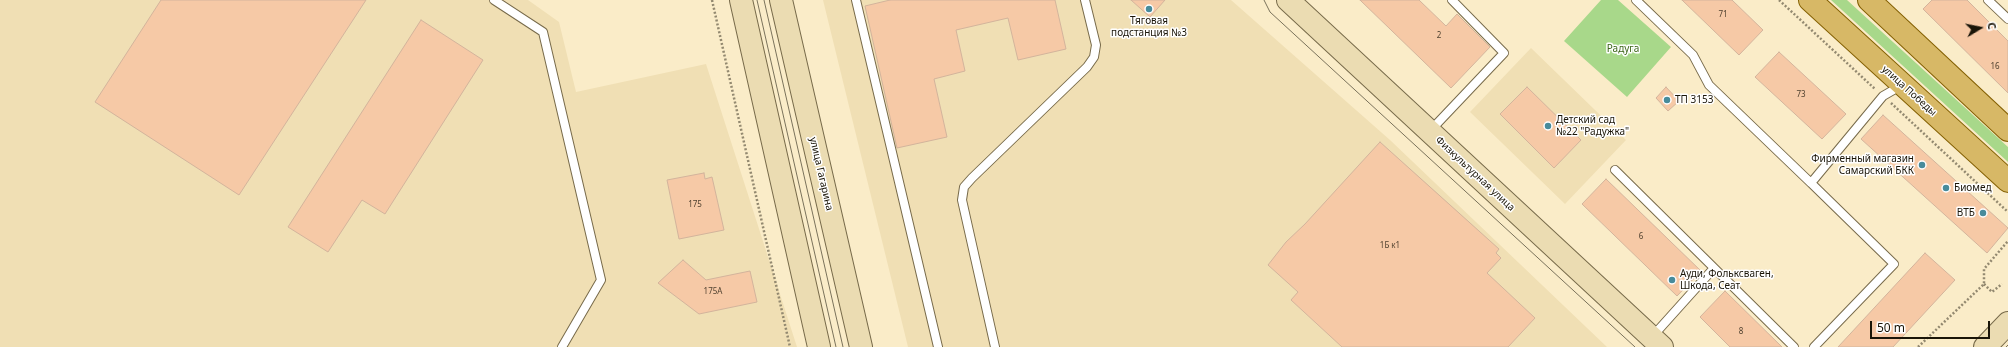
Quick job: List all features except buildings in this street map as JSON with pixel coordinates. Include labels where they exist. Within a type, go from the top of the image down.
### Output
[{"type":"main road","points":[[741,0],[819,347]]},
{"type":"main road","name":"улица Гагарина","points":[[781,0],[861,347]]},
{"type":"main road","name":"Физкультурная улица","points":[[1288,0],[1657,342]]},
{"type":"main road","name":"улица Победы","points":[[1810,0],[2006,178]]},
{"type":"main road","points":[[1869,0],[2008,130]]},
{"type":"main road","points":[[1985,347],[2008,323]]},
{"type":"lane","points":[[494,0],[543,32],[601,280],[562,347]]},
{"type":"lane","points":[[856,0],[938,347]]},
{"type":"lane","points":[[995,347],[963,207],[962,200],[964,188],[972,178],[1087,67],[1094,57],[1096,45],[1085,0]]},
{"type":"lane","points":[[1430,132],[1504,53],[1452,0]]},
{"type":"lane","points":[[1636,0],[1693,55],[1709,85],[1894,264],[1814,347]]},
{"type":"lane","points":[[1988,0],[2008,19]]},
{"type":"lane","points":[[1811,183],[1883,96],[1902,85]]},
{"type":"lane","points":[[1615,170],[1794,347]]},
{"type":"lane","points":[[1657,342],[1714,268]]},
{"type":"path","points":[[712,0],[790,347]]},
{"type":"path","points":[[1779,0],[2008,212]]},
{"type":"path","points":[[2002,284],[1992,292],[1984,284],[1984,269],[2008,241]]},
{"type":"path","points":[[1918,347],[1984,284]]},
{"type":"shaded area","points":[[0,0],[528,0],[559,22],[576,92],[706,64],[797,347],[0,347]]},
{"type":"shaded area","points":[[823,0],[1231,0],[1390,140],[1607,347],[908,347]]},
{"type":"shaded area","name":"Детский сад №22 \"Радужка\"","points":[[1531,48],[1626,140],[1565,204],[1470,112]]},
{"type":"green space","name":"Радyга","points":[[1601,0],[1618,0],[1671,47],[1627,97],[1564,41]]},
{"type":"green space","points":[[1831,0],[1847,0],[2008,147],[2008,162]]},
{"type":"tram line","points":[[757,0],[836,347]]},
{"type":"tram line","points":[[764,0],[843,347]]},
{"type":"tram line","points":[[1264,0],[1270,12],[1635,347]]},
{"type":"place","name":"Тяговая подстанция №3","points":[[1149,9]]},
{"type":"place","name":"ТП 3153","points":[[1667,100]]},
{"type":"place","name":"Детский сад №22 \"Радужка\"","points":[[1548,126]]},
{"type":"place","name":"Фирменный магазин Самарский БКК","points":[[1922,165]]},
{"type":"place","name":"Биомед","points":[[1946,188]]},
{"type":"place","name":"ВТБ","points":[[1983,213]]},
{"type":"place","name":"Ауди, Фольксваген, Шкода, Сеат","points":[[1672,280]]}]
